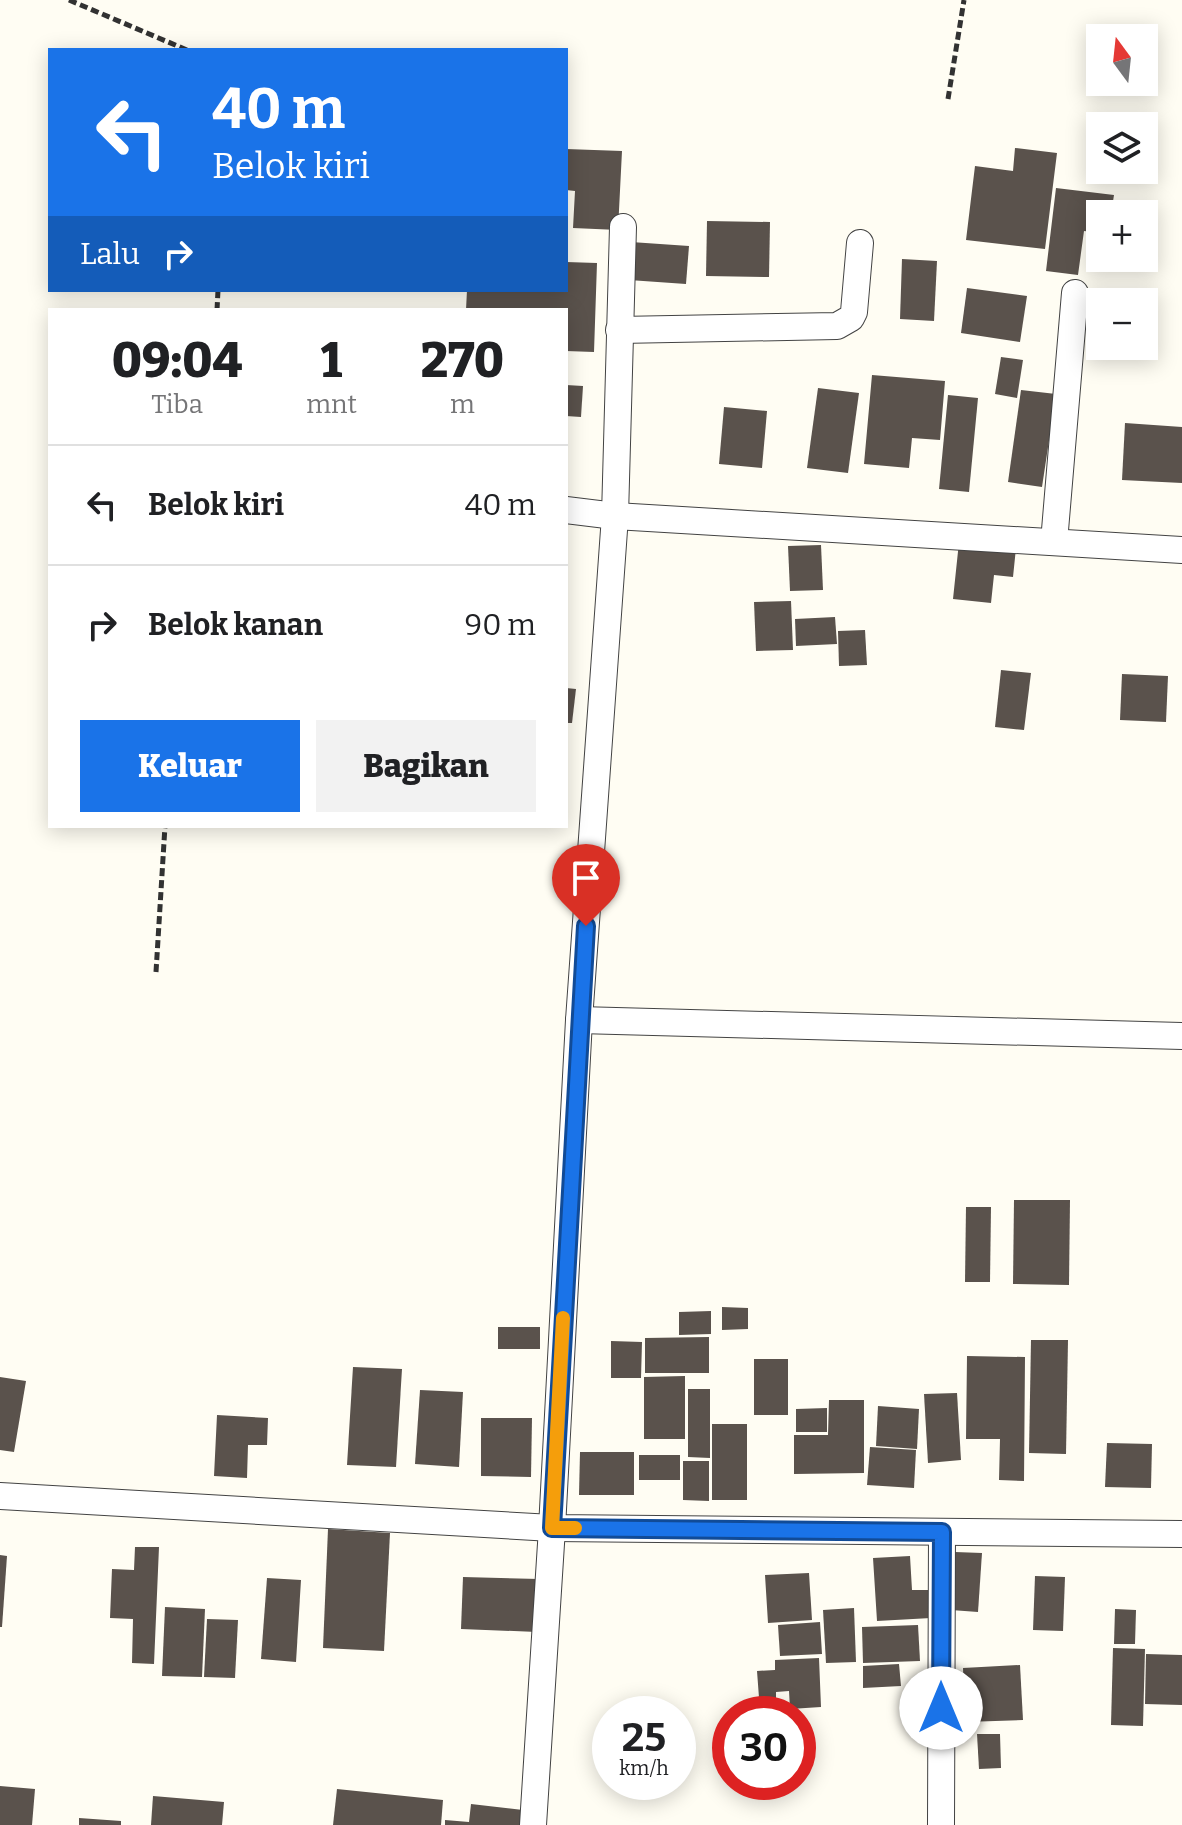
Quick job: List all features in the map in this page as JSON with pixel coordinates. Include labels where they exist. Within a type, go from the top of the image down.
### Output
[{"type":"street","points":[[533,1825],[579,1020],[615,516],[623,227]]},
{"type":"street","points":[[619,330],[837,326],[851,318],[854,312],[860,243]]},
{"type":"street","points":[[1054,542],[1075,293]]},
{"type":"street","points":[[568,510],[615,516],[1182,550]]},
{"type":"street","points":[[579,1020],[1182,1036]]},
{"type":"street","points":[[0,1496],[552,1528],[1182,1534]]},
{"type":"street","points":[[941,1825],[942,1532]]},
{"type":"path","points":[[69,0],[182,48]]},
{"type":"path","points":[[948,99],[964,0]]},
{"type":"path","points":[[156,972],[165,828]]},
{"type":"building","points":[[1015,148],[1057,153],[1045,249],[966,240],[975,166],[1013,171]]},
{"type":"building","points":[[568,149],[622,151],[618,230],[573,228],[575,191],[568,190]]},
{"type":"building","points":[[1056,188],[1114,195],[1113,200],[1086,200],[1086,231],[1078,275],[1046,271]]},
{"type":"building","points":[[707,221],[770,222],[769,277],[706,276]]},
{"type":"building","points":[[631,242],[689,246],[686,284],[629,280]]},
{"type":"building","points":[[902,259],[937,261],[934,321],[900,319]]},
{"type":"building","points":[[568,262],[597,263],[594,352],[568,351],[568,308],[466,308],[467,292],[568,292]]},
{"type":"building","points":[[967,288],[1027,296],[1020,342],[961,333]]},
{"type":"building","points":[[1001,357],[1023,360],[1017,398],[995,394]]},
{"type":"building","points":[[872,375],[945,381],[940,440],[912,438],[909,468],[864,464]]},
{"type":"building","points":[[568,385],[583,386],[581,417],[568,416]]},
{"type":"building","points":[[818,388],[859,393],[848,473],[807,468]]},
{"type":"building","points":[[1021,390],[1056,394],[1042,487],[1008,482]]},
{"type":"building","points":[[948,395],[978,398],[969,492],[939,489]]},
{"type":"building","points":[[724,407],[767,411],[762,468],[719,464]]},
{"type":"building","points":[[1125,423],[1182,427],[1182,483],[1122,480]]},
{"type":"building","points":[[959,542],[1016,548],[1013,577],[994,575],[991,603],[953,599]]},
{"type":"building","points":[[821,545],[823,590],[790,591],[788,546]]},
{"type":"building","points":[[791,601],[793,650],[756,651],[754,602]]},
{"type":"building","points":[[835,617],[837,644],[796,646],[795,619]]},
{"type":"building","points":[[865,630],[867,665],[839,666],[838,631]]},
{"type":"building","points":[[1001,670],[1031,673],[1024,730],[995,727]]},
{"type":"building","points":[[1122,674],[1168,676],[1166,722],[1120,720]]},
{"type":"building","points":[[568,688],[576,689],[572,723],[568,723]]},
{"type":"building","points":[[1014,1200],[1070,1200],[1069,1285],[1013,1284]]},
{"type":"building","points":[[966,1207],[991,1207],[990,1282],[965,1282]]},
{"type":"building","points":[[722,1307],[748,1308],[748,1329],[722,1330]]},
{"type":"building","points":[[711,1311],[711,1334],[679,1335],[679,1312]]},
{"type":"building","points":[[498,1327],[540,1327],[540,1349],[498,1349]]},
{"type":"building","points":[[709,1337],[709,1373],[645,1373],[645,1338]]},
{"type":"building","points":[[1031,1340],[1068,1340],[1066,1454],[1029,1453]]},
{"type":"building","points":[[611,1341],[642,1342],[641,1378],[611,1378]]},
{"type":"building","points":[[967,1356],[1025,1357],[1024,1481],[999,1480],[1000,1439],[966,1439]]},
{"type":"building","points":[[754,1359],[788,1359],[788,1415],[754,1415]]},
{"type":"building","points":[[353,1367],[402,1369],[396,1467],[347,1465]]},
{"type":"building","points":[[685,1376],[685,1439],[644,1439],[644,1377]]},
{"type":"building","points":[[0,1377],[26,1381],[14,1452],[0,1450]]},
{"type":"building","points":[[688,1389],[710,1389],[710,1458],[688,1457]]},
{"type":"building","points":[[420,1390],[463,1392],[459,1467],[415,1464]]},
{"type":"building","points":[[957,1393],[961,1460],[928,1463],[924,1394]]},
{"type":"building","points":[[829,1400],[864,1400],[864,1473],[794,1474],[794,1435],[828,1435]]},
{"type":"building","points":[[878,1406],[919,1409],[917,1449],[876,1446]]},
{"type":"building","points":[[827,1408],[827,1432],[796,1432],[796,1409]]},
{"type":"building","points":[[217,1415],[268,1418],[267,1445],[248,1445],[247,1478],[214,1476]]},
{"type":"building","points":[[481,1418],[532,1418],[531,1477],[481,1476]]},
{"type":"building","points":[[712,1424],[747,1424],[747,1500],[712,1500]]},
{"type":"building","points":[[1107,1443],[1152,1444],[1151,1488],[1105,1487]]},
{"type":"building","points":[[870,1447],[916,1450],[914,1488],[867,1485]]},
{"type":"building","points":[[580,1452],[634,1452],[634,1495],[579,1495]]},
{"type":"building","points":[[639,1455],[680,1455],[680,1480],[639,1480]]},
{"type":"building","points":[[683,1461],[709,1461],[709,1501],[683,1500]]},
{"type":"building","points":[[328,1529],[390,1533],[384,1651],[323,1648]]},
{"type":"building","points":[[135,1547],[159,1547],[154,1664],[132,1663],[133,1619],[110,1618],[112,1569],[134,1570]]},
{"type":"building","points":[[955,1552],[982,1553],[978,1612],[951,1610]]},
{"type":"building","points":[[0,1555],[7,1556],[2,1627],[0,1627]]},
{"type":"building","points":[[910,1556],[912,1590],[930,1590],[931,1618],[877,1621],[873,1558]]},
{"type":"building","points":[[809,1573],[812,1620],[768,1623],[765,1575]]},
{"type":"building","points":[[1035,1576],[1065,1577],[1063,1631],[1033,1630]]},
{"type":"building","points":[[463,1577],[539,1579],[537,1632],[461,1629]]},
{"type":"building","points":[[267,1578],[301,1580],[296,1662],[261,1659]]},
{"type":"building","points":[[165,1607],[205,1609],[202,1677],[162,1676]]},
{"type":"building","points":[[854,1608],[856,1662],[826,1663],[823,1610]]},
{"type":"building","points":[[1115,1609],[1136,1610],[1135,1644],[1114,1644]]},
{"type":"building","points":[[207,1619],[238,1620],[235,1678],[204,1677]]},
{"type":"building","points":[[820,1622],[822,1654],[780,1656],[778,1625]]},
{"type":"building","points":[[918,1625],[920,1661],[863,1663],[862,1627]]},
{"type":"building","points":[[1113,1648],[1145,1649],[1143,1726],[1111,1725]]},
{"type":"building","points":[[1146,1654],[1182,1655],[1182,1705],[1145,1704]]},
{"type":"building","points":[[819,1658],[821,1707],[816,1707],[816,1696],[789,1696],[789,1691],[776,1692],[776,1696],[759,1696],[757,1671],[775,1670],[775,1660]]},
{"type":"building","points":[[899,1664],[901,1686],[863,1688],[863,1666]]},
{"type":"building","points":[[1020,1665],[1023,1720],[965,1722],[963,1668]]},
{"type":"building","points":[[977,1734],[1000,1734],[1001,1768],[979,1769]]},
{"type":"building","points":[[0,1786],[35,1789],[32,1825],[0,1825]]},
{"type":"building","points":[[337,1789],[443,1800],[441,1825],[333,1825]]},
{"type":"building","points":[[153,1796],[224,1802],[222,1825],[151,1825]]},
{"type":"building","points":[[471,1804],[523,1810],[521,1825],[445,1825],[445,1820],[469,1822]]},
{"type":"building","points":[[79,1818],[121,1821],[121,1825],[79,1825]]},
{"type":"slow traffic","points":[[563,1318],[552,1528],[575,1528]]},
{"type":"route","points":[[586,926],[552,1528],[942,1532],[941,1708]]}]
